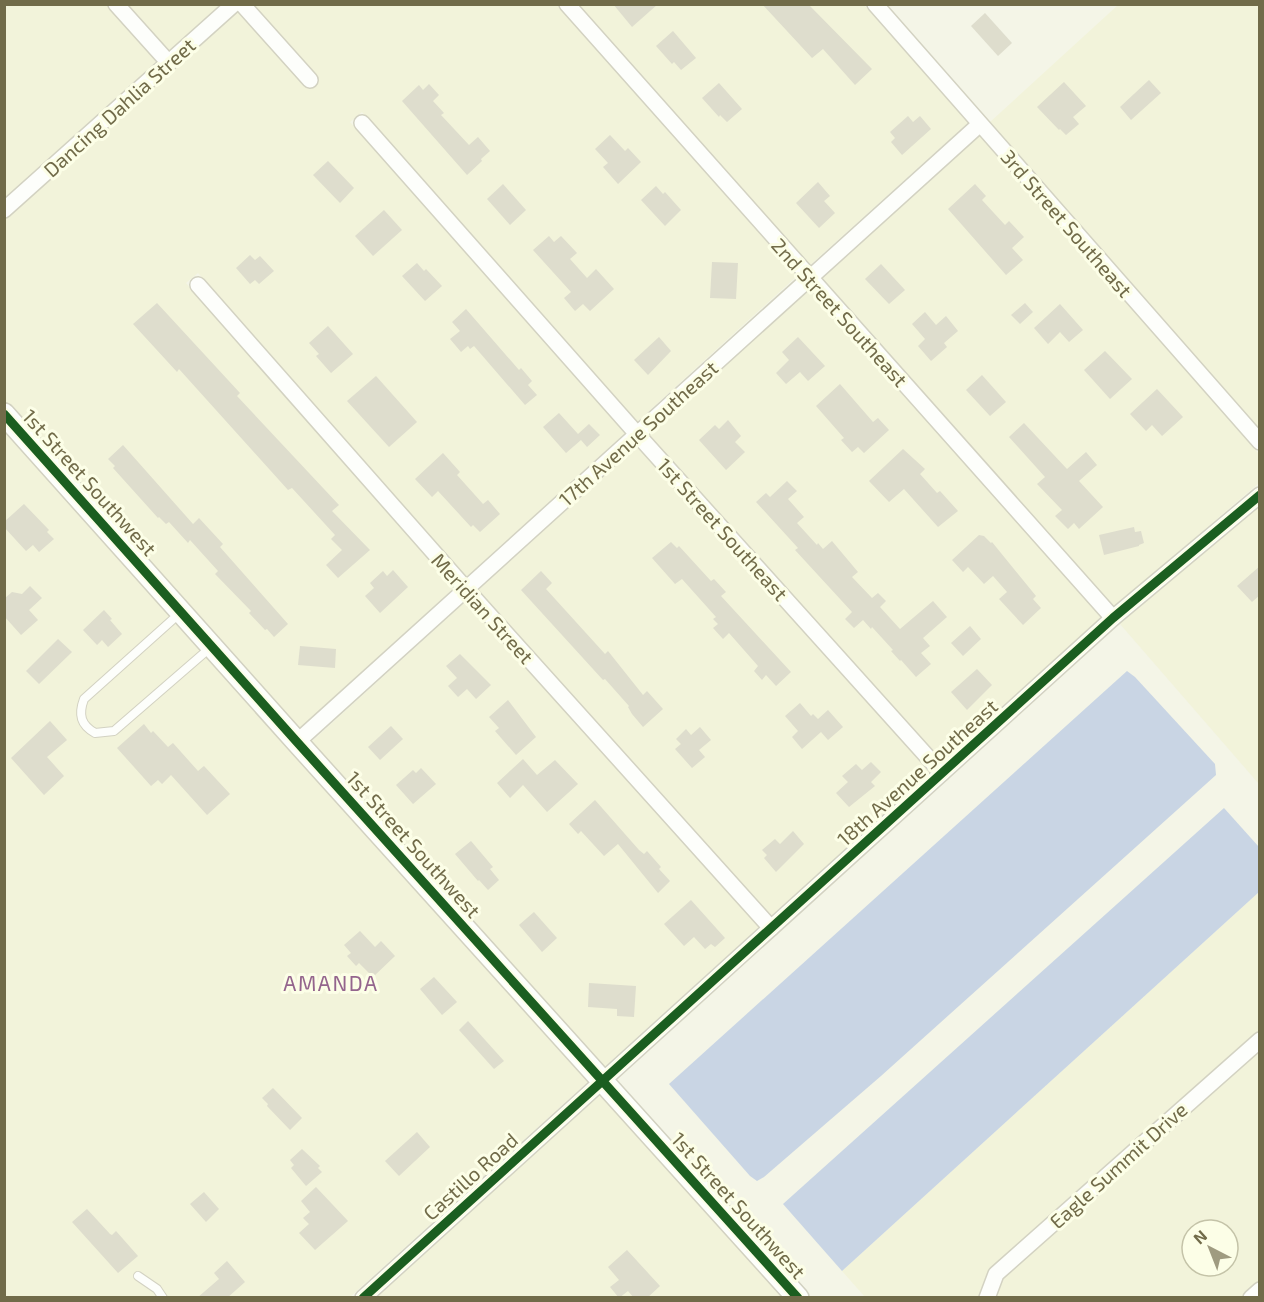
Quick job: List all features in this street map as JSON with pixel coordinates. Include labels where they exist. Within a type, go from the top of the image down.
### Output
[{"type":"street","points":[[116,4],[169,63]]},
{"type":"street","name":"Dancing Dahlia Street","points":[[4,210],[234,4]]},
{"type":"street","points":[[242,4],[310,80]]},
{"type":"street","name":"2nd Street Southeast","points":[[567,4],[1113,618]]},
{"type":"street","name":"3rd Street Southeast","points":[[881,7],[980,124],[1260,442]]},
{"type":"street","name":"1st Street Southeast","points":[[362,123],[637,434],[942,773]]},
{"type":"street","name":"17th Avenue Southeast","points":[[297,742],[980,124]]},
{"type":"street","name":"Meridian Street","points":[[198,285],[466,589],[771,928]]},
{"type":"street","name":"1st Street Southwest","points":[[4,414],[798,1298]]},
{"type":"street","name":"18th Avenue Southeast","points":[[602,1080],[1113,618],[1260,495]]},
{"type":"street","name":"Eagle Summit Drive","points":[[987,1298],[996,1274],[1260,1040]]},
{"type":"street","name":"Castillo Road","points":[[363,1298],[602,1080]]},
{"type":"street","points":[[1251,1298],[1260,1290]]},
{"type":"lane","points":[[181,612],[84,699],[79,711],[87,729],[95,734],[114,731],[212,646]]},
{"type":"lane","points":[[138,1276],[157,1289],[163,1298]]},
{"type":"shaded area","points":[[4,5],[557,5],[797,276],[637,422],[362,112],[350,122],[625,433],[466,578],[198,273],[186,283],[454,588],[297,731],[5,404]]},
{"type":"shaded area","points":[[577,5],[864,5],[969,122],[809,266]]},
{"type":"shaded area","points":[[1118,5],[1259,5],[1259,430],[990,122]]},
{"type":"shaded area","points":[[980,135],[1259,454],[1259,483],[1114,607],[820,279]]},
{"type":"shaded area","points":[[809,290],[1102,617],[942,761],[649,435]]},
{"type":"shaded area","points":[[4,426],[591,1079],[350,1297],[5,1297]]},
{"type":"shaded area","points":[[637,446],[931,772],[771,916],[477,591]]},
{"type":"shaded area","points":[[1259,506],[1259,784],[1120,624]]},
{"type":"shaded area","points":[[466,601],[760,926],[602,1069],[309,744]]},
{"type":"shaded area","points":[[1259,892],[1259,1297],[865,1297],[842,1271]]},
{"type":"shaded area","points":[[602,1092],[787,1298],[376,1298]]},
{"type":"water","points":[[1127,671],[1215,764],[1216,775],[881,1076],[764,1177],[757,1181],[750,1176],[669,1084]]},
{"type":"water","points":[[1224,808],[1259,847],[1259,892],[842,1271],[783,1204]]},
{"type":"building","points":[[613,4],[658,4],[632,27]]},
{"type":"building","points":[[762,4],[808,4],[872,69],[855,85],[823,49],[812,58]]},
{"type":"building","points":[[985,13],[1012,43],[998,56],[971,26]]},
{"type":"building","points":[[673,31],[696,58],[681,70],[674,62],[672,64],[656,46]]},
{"type":"building","points":[[1149,80],[1161,93],[1131,120],[1120,107]]},
{"type":"building","points":[[1064,82],[1086,106],[1073,117],[1079,124],[1066,135],[1037,107]]},
{"type":"building","points":[[719,83],[742,109],[727,122],[720,115],[719,117],[702,98]]},
{"type":"building","points":[[429,84],[439,95],[433,101],[444,113],[441,115],[469,145],[478,137],[490,151],[467,175],[402,101],[419,85],[423,90]]},
{"type":"building","points":[[908,116],[913,122],[920,116],[931,129],[902,155],[891,142],[895,138],[890,132]]},
{"type":"building","points":[[610,135],[625,151],[628,148],[641,162],[618,184],[603,167],[608,163],[595,149]]},
{"type":"building","points":[[328,161],[354,188],[340,203],[313,175]]},
{"type":"building","points":[[818,182],[830,196],[824,201],[835,213],[819,228],[796,203]]},
{"type":"building","points":[[503,184],[526,210],[510,225],[487,199]]},
{"type":"building","points":[[975,184],[986,196],[982,200],[1005,225],[1009,221],[1024,237],[1012,248],[1023,260],[1006,275],[948,209]]},
{"type":"building","points":[[656,186],[663,194],[665,192],[681,210],[665,226],[641,200]]},
{"type":"building","points":[[384,210],[402,230],[373,256],[355,236]]},
{"type":"building","points":[[549,236],[554,242],[561,236],[577,253],[570,259],[587,278],[596,269],[614,289],[590,311],[583,304],[575,311],[564,298],[571,292],[533,250]]},
{"type":"building","points":[[250,255],[255,260],[260,256],[274,271],[259,284],[255,280],[250,284],[236,268]]},
{"type":"building","points":[[712,262],[738,263],[736,299],[710,298]]},
{"type":"building","points":[[417,263],[442,286],[425,301],[402,276]]},
{"type":"building","points":[[881,264],[905,290],[889,304],[865,279]]},
{"type":"building","points":[[157,303],[240,393],[237,396],[339,505],[332,511],[370,550],[338,578],[326,565],[342,550],[331,539],[335,535],[292,488],[288,490],[179,369],[177,372],[133,324]]},
{"type":"building","points":[[1025,303],[1033,312],[1020,324],[1011,315]]},
{"type":"building","points":[[1060,304],[1083,330],[1069,342],[1060,332],[1048,344],[1034,328]]},
{"type":"building","points":[[466,309],[519,370],[521,368],[532,381],[528,385],[537,395],[525,405],[474,346],[470,349],[468,346],[461,352],[450,339],[460,331],[452,322]]},
{"type":"building","points":[[925,312],[936,325],[946,316],[958,331],[944,343],[947,347],[931,361],[918,346],[925,339],[912,324]]},
{"type":"building","points":[[328,326],[353,354],[331,373],[316,356],[319,354],[309,343]]},
{"type":"building","points":[[659,337],[671,351],[648,375],[634,360]]},
{"type":"building","points":[[798,337],[825,366],[808,381],[800,372],[786,384],[776,373],[789,360],[782,352]]},
{"type":"building","points":[[1105,351],[1132,379],[1110,399],[1084,370]]},
{"type":"building","points":[[982,375],[1006,402],[990,416],[966,390]]},
{"type":"building","points":[[376,376],[417,422],[389,447],[347,401]]},
{"type":"building","points":[[840,384],[873,422],[878,418],[889,430],[864,453],[858,447],[852,452],[841,440],[844,438],[816,406]]},
{"type":"building","points":[[1157,389],[1183,417],[1162,436],[1152,425],[1146,431],[1130,414]]},
{"type":"building","points":[[559,413],[578,434],[589,424],[600,435],[587,447],[581,440],[566,453],[543,427]]},
{"type":"building","points":[[728,420],[741,436],[735,442],[745,452],[726,470],[699,440],[715,425],[719,429]]},
{"type":"building","points":[[1024,423],[1067,469],[1086,452],[1097,465],[1079,481],[1103,507],[1079,529],[1074,523],[1068,529],[1055,516],[1062,510],[1037,484],[1045,477],[1009,437]]},
{"type":"building","points":[[123,445],[193,524],[199,518],[223,544],[220,547],[288,624],[274,637],[249,613],[251,611],[215,574],[218,571],[190,540],[188,543],[169,522],[166,524],[158,518],[113,468],[115,466],[108,459]]},
{"type":"building","points":[[903,449],[925,469],[920,474],[958,511],[938,527],[904,489],[889,502],[869,481]]},
{"type":"building","points":[[443,453],[460,472],[457,475],[483,504],[488,500],[500,514],[480,532],[473,525],[471,527],[438,491],[432,497],[415,479]]},
{"type":"building","points":[[787,481],[797,491],[788,499],[804,517],[797,523],[823,549],[832,541],[858,572],[852,577],[872,598],[878,593],[886,601],[880,607],[900,629],[933,601],[947,617],[923,638],[930,646],[921,653],[931,664],[916,677],[872,627],[871,629],[863,620],[854,628],[845,619],[852,612],[795,550],[798,548],[756,502],[766,493],[770,497]]},
{"type":"building","points":[[24,504],[49,530],[47,532],[54,539],[39,552],[33,545],[26,551],[4,527],[4,522]]},
{"type":"building","points":[[1134,527],[1135,532],[1141,531],[1144,543],[1104,555],[1099,535]]},
{"type":"building","points":[[979,535],[992,542],[1036,596],[1033,599],[1041,608],[1023,625],[999,599],[1007,592],[993,576],[984,584],[968,567],[963,572],[952,560]]},
{"type":"building","points":[[671,542],[677,548],[679,546],[711,581],[714,579],[726,592],[721,596],[791,672],[776,686],[766,675],[762,680],[754,671],[758,666],[729,633],[723,639],[713,628],[718,624],[713,619],[716,617],[682,579],[675,584],[652,558]]},
{"type":"building","points":[[1260,566],[1260,595],[1252,602],[1237,586]]},
{"type":"building","points":[[393,570],[408,587],[380,613],[365,596],[374,588],[370,583],[383,571],[387,576]]},
{"type":"building","points":[[541,571],[552,583],[546,589],[605,654],[608,651],[643,695],[647,691],[663,709],[643,727],[632,714],[629,706],[605,679],[603,680],[521,590]]},
{"type":"building","points":[[30,586],[42,598],[29,610],[38,620],[21,635],[4,616],[4,599],[12,592],[22,594]]},
{"type":"building","points":[[104,610],[122,634],[108,647],[102,640],[97,645],[83,630]]},
{"type":"building","points":[[970,626],[981,639],[963,656],[951,643]]},
{"type":"building","points":[[58,639],[72,652],[39,684],[26,671]]},
{"type":"building","points":[[300,646],[336,649],[335,668],[298,665]]},
{"type":"building","points":[[460,654],[491,685],[476,699],[467,689],[458,697],[448,686],[457,678],[446,666]]},
{"type":"building","points":[[977,669],[992,685],[967,710],[951,692]]},
{"type":"building","points":[[508,700],[536,737],[516,755],[495,731],[499,728],[489,717]]},
{"type":"building","points":[[800,703],[811,716],[813,714],[818,719],[828,710],[843,727],[828,740],[821,732],[802,749],[792,737],[798,731],[785,716]]},
{"type":"building","points":[[50,721],[67,740],[47,757],[64,776],[44,795],[11,758]]},
{"type":"building","points":[[144,724],[168,747],[173,743],[198,771],[204,766],[230,794],[207,815],[171,775],[162,784],[158,780],[151,786],[117,748]]},
{"type":"building","points":[[391,726],[403,739],[380,760],[368,747]]},
{"type":"building","points":[[700,727],[711,740],[699,750],[705,757],[692,768],[675,749],[681,744],[676,739],[686,729],[691,735]]},
{"type":"building","points":[[523,759],[537,775],[555,760],[578,784],[547,812],[523,785],[510,798],[497,783]]},
{"type":"building","points":[[871,762],[881,772],[871,782],[875,786],[849,807],[836,793],[848,782],[842,776],[856,764],[862,770]]},
{"type":"building","points":[[421,768],[436,784],[413,804],[396,785],[413,770],[416,773]]},
{"type":"building","points":[[595,800],[639,850],[644,854],[647,851],[661,867],[659,869],[670,881],[658,893],[618,844],[604,856],[581,831],[578,834],[569,824]]},
{"type":"building","points":[[793,831],[804,844],[776,872],[764,858],[767,855],[762,850],[775,839],[780,844]]},
{"type":"building","points":[[471,841],[493,867],[490,869],[499,880],[488,890],[455,854]]},
{"type":"building","points":[[691,900],[725,938],[715,947],[711,944],[705,949],[694,937],[684,946],[664,924]]},
{"type":"building","points":[[534,912],[557,938],[542,952],[519,925]]},
{"type":"building","points":[[360,931],[375,947],[381,941],[395,956],[373,977],[359,963],[356,966],[347,956],[351,953],[344,945]]},
{"type":"building","points":[[434,977],[457,1002],[442,1015],[420,989]]},
{"type":"building","points":[[589,983],[636,986],[634,1017],[617,1016],[617,1009],[588,1007]]},
{"type":"building","points":[[468,1021],[504,1061],[494,1069],[459,1030]]},
{"type":"building","points":[[273,1088],[302,1118],[290,1130],[262,1098]]},
{"type":"building","points":[[417,1132],[430,1147],[399,1176],[385,1161]]},
{"type":"building","points":[[302,1149],[320,1166],[318,1168],[322,1172],[306,1186],[291,1168],[294,1165],[290,1160]]},
{"type":"building","points":[[316,1187],[348,1221],[315,1250],[299,1233],[309,1224],[303,1218],[310,1212],[301,1201]]},
{"type":"building","points":[[204,1192],[219,1209],[206,1222],[190,1204]]},
{"type":"building","points":[[87,1209],[110,1234],[116,1231],[138,1256],[118,1273],[72,1222]]},
{"type":"building","points":[[627,1250],[660,1286],[647,1298],[634,1298],[628,1291],[619,1298],[610,1287],[619,1280],[608,1267]]},
{"type":"building","points":[[227,1261],[245,1282],[227,1298],[197,1298],[219,1279],[214,1273]]},
{"type":"cycle path","points":[[4,414],[798,1298]]},
{"type":"cycle path","points":[[363,1298],[1113,618],[1260,495]]},
{"type":"district","name":"AMANDA","points":[[331,982]]}]
